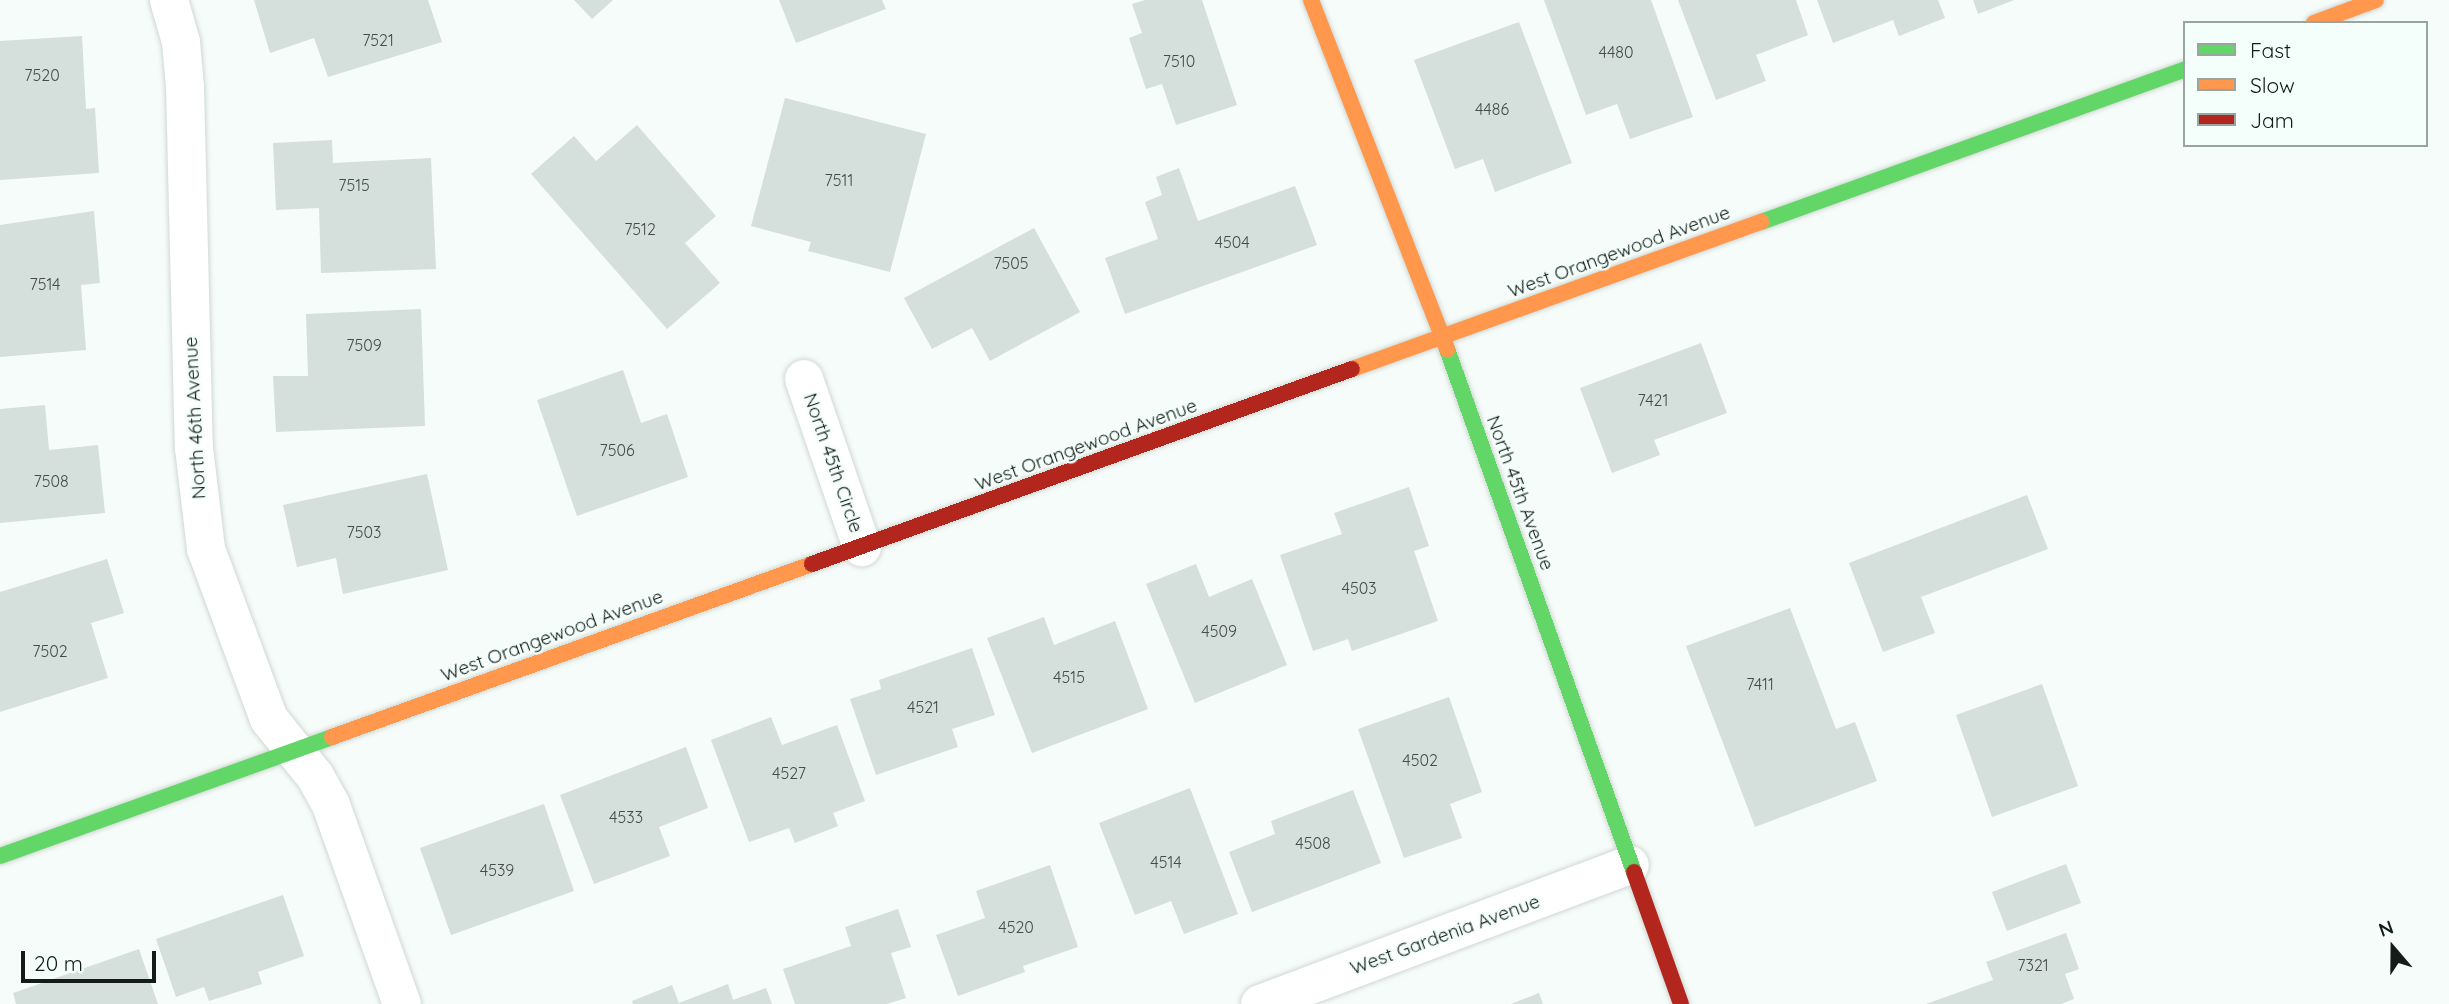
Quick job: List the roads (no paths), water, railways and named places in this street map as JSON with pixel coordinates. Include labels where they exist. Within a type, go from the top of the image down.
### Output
[{"type":"street","name":"North 46th Avenue","points":[[169,0],[181,42],[186,87],[196,494],[206,549],[251,678],[269,719],[297,751],[331,805],[402,1004]]},
{"type":"street","name":"North 45th Avenue","points":[[1311,0],[1443,338],[1681,1004]]},
{"type":"street","points":[[2319,21],[2376,0]]},
{"type":"street","name":"West Orangewood Avenue","points":[[0,856],[2183,70]]},
{"type":"street","name":"North 45th Circle","points":[[804,379],[862,547]]},
{"type":"street","name":"West Gardenia Avenue","points":[[1260,1004],[1630,865]]}]
